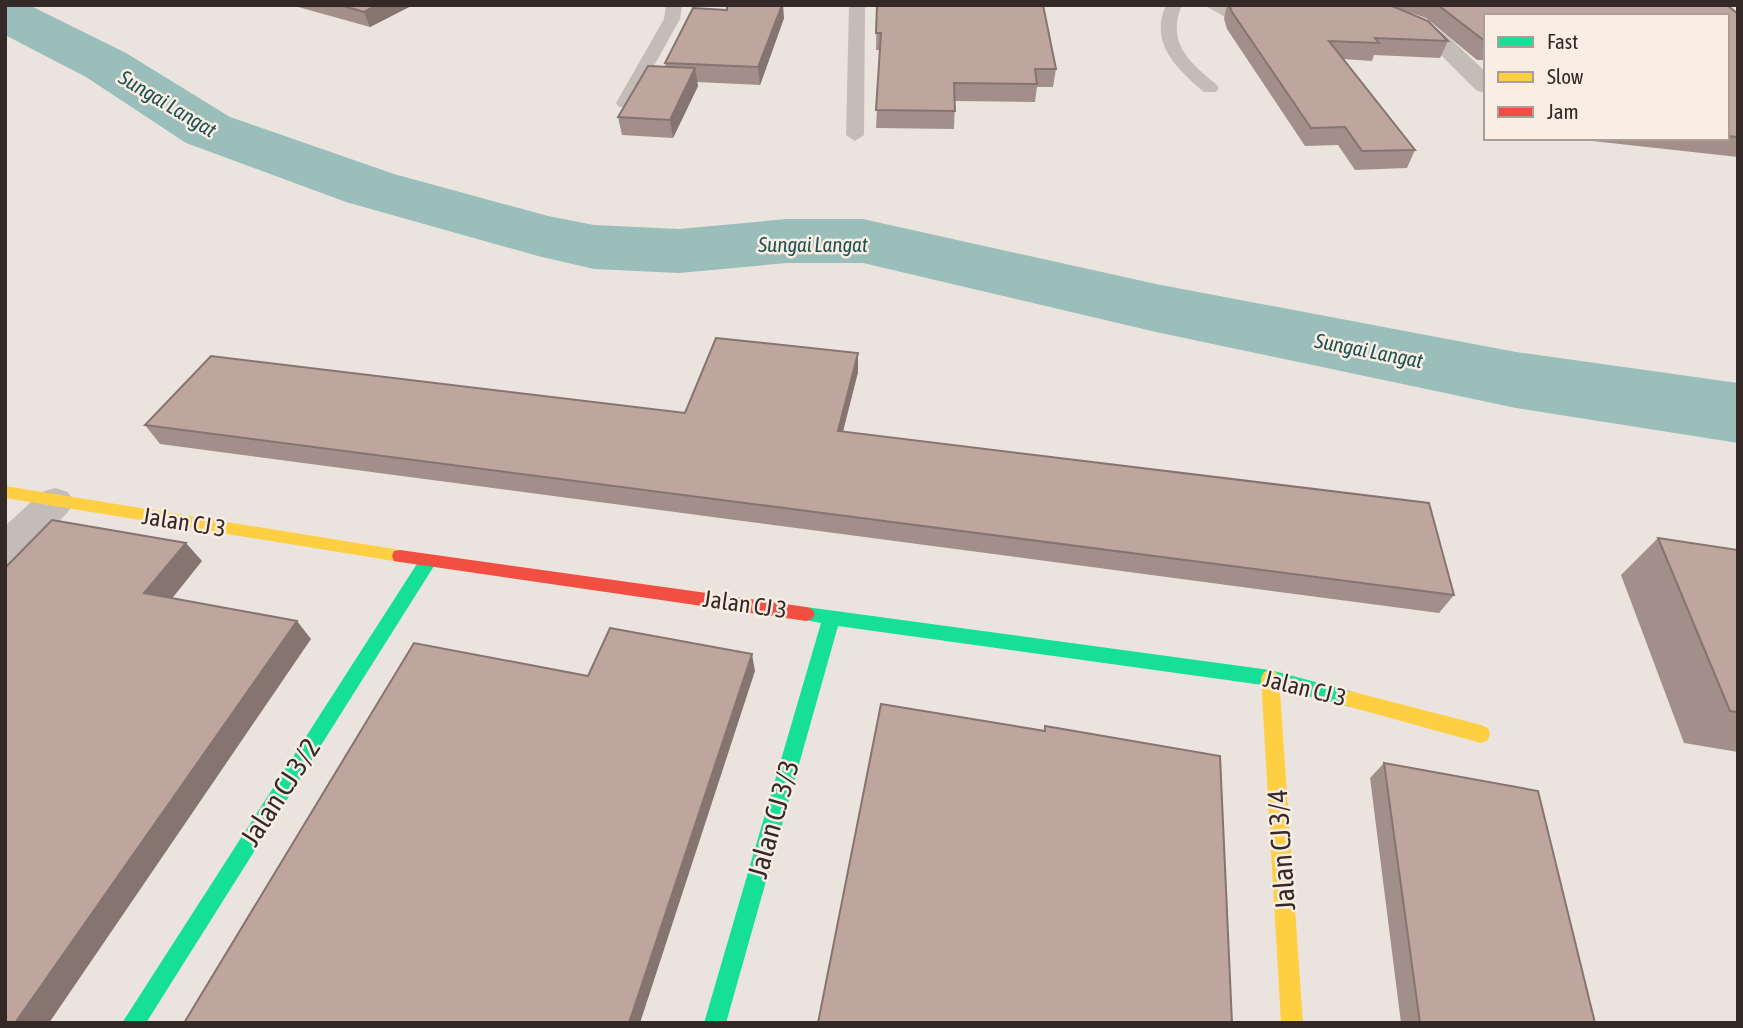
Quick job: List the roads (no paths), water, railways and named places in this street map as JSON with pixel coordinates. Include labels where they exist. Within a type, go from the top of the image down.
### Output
[{"type":"street","points":[[1358,5],[1399,17],[1430,31],[1484,84]]},
{"type":"street","name":"Jalan CJ 3","points":[[5,492],[428,561],[1270,678],[1481,734]]},
{"type":"street","points":[[5,551],[55,502]]},
{"type":"street","name":"Jalan CJ 3/2","points":[[133,1023],[428,561]]},
{"type":"street","name":"Jalan CJ 3/3","points":[[715,1023],[832,616]]},
{"type":"street","name":"Jalan CJ 3/4","points":[[1270,678],[1292,1023]]},
{"type":"lane","points":[[625,103],[672,19],[674,5]]},
{"type":"lane","points":[[855,135],[857,5]]},
{"type":"lane","points":[[1174,5],[1168,14],[1166,36],[1180,64],[1210,88]]},
{"type":"lane","points":[[1212,5],[1231,14]]},
{"type":"waterway","name":"Sungai Langat","points":[[5,14],[106,65],[208,130],[370,188],[538,235],[594,247],[679,251],[787,241],[863,241],[1156,308],[1516,380],[1738,413]]}]
